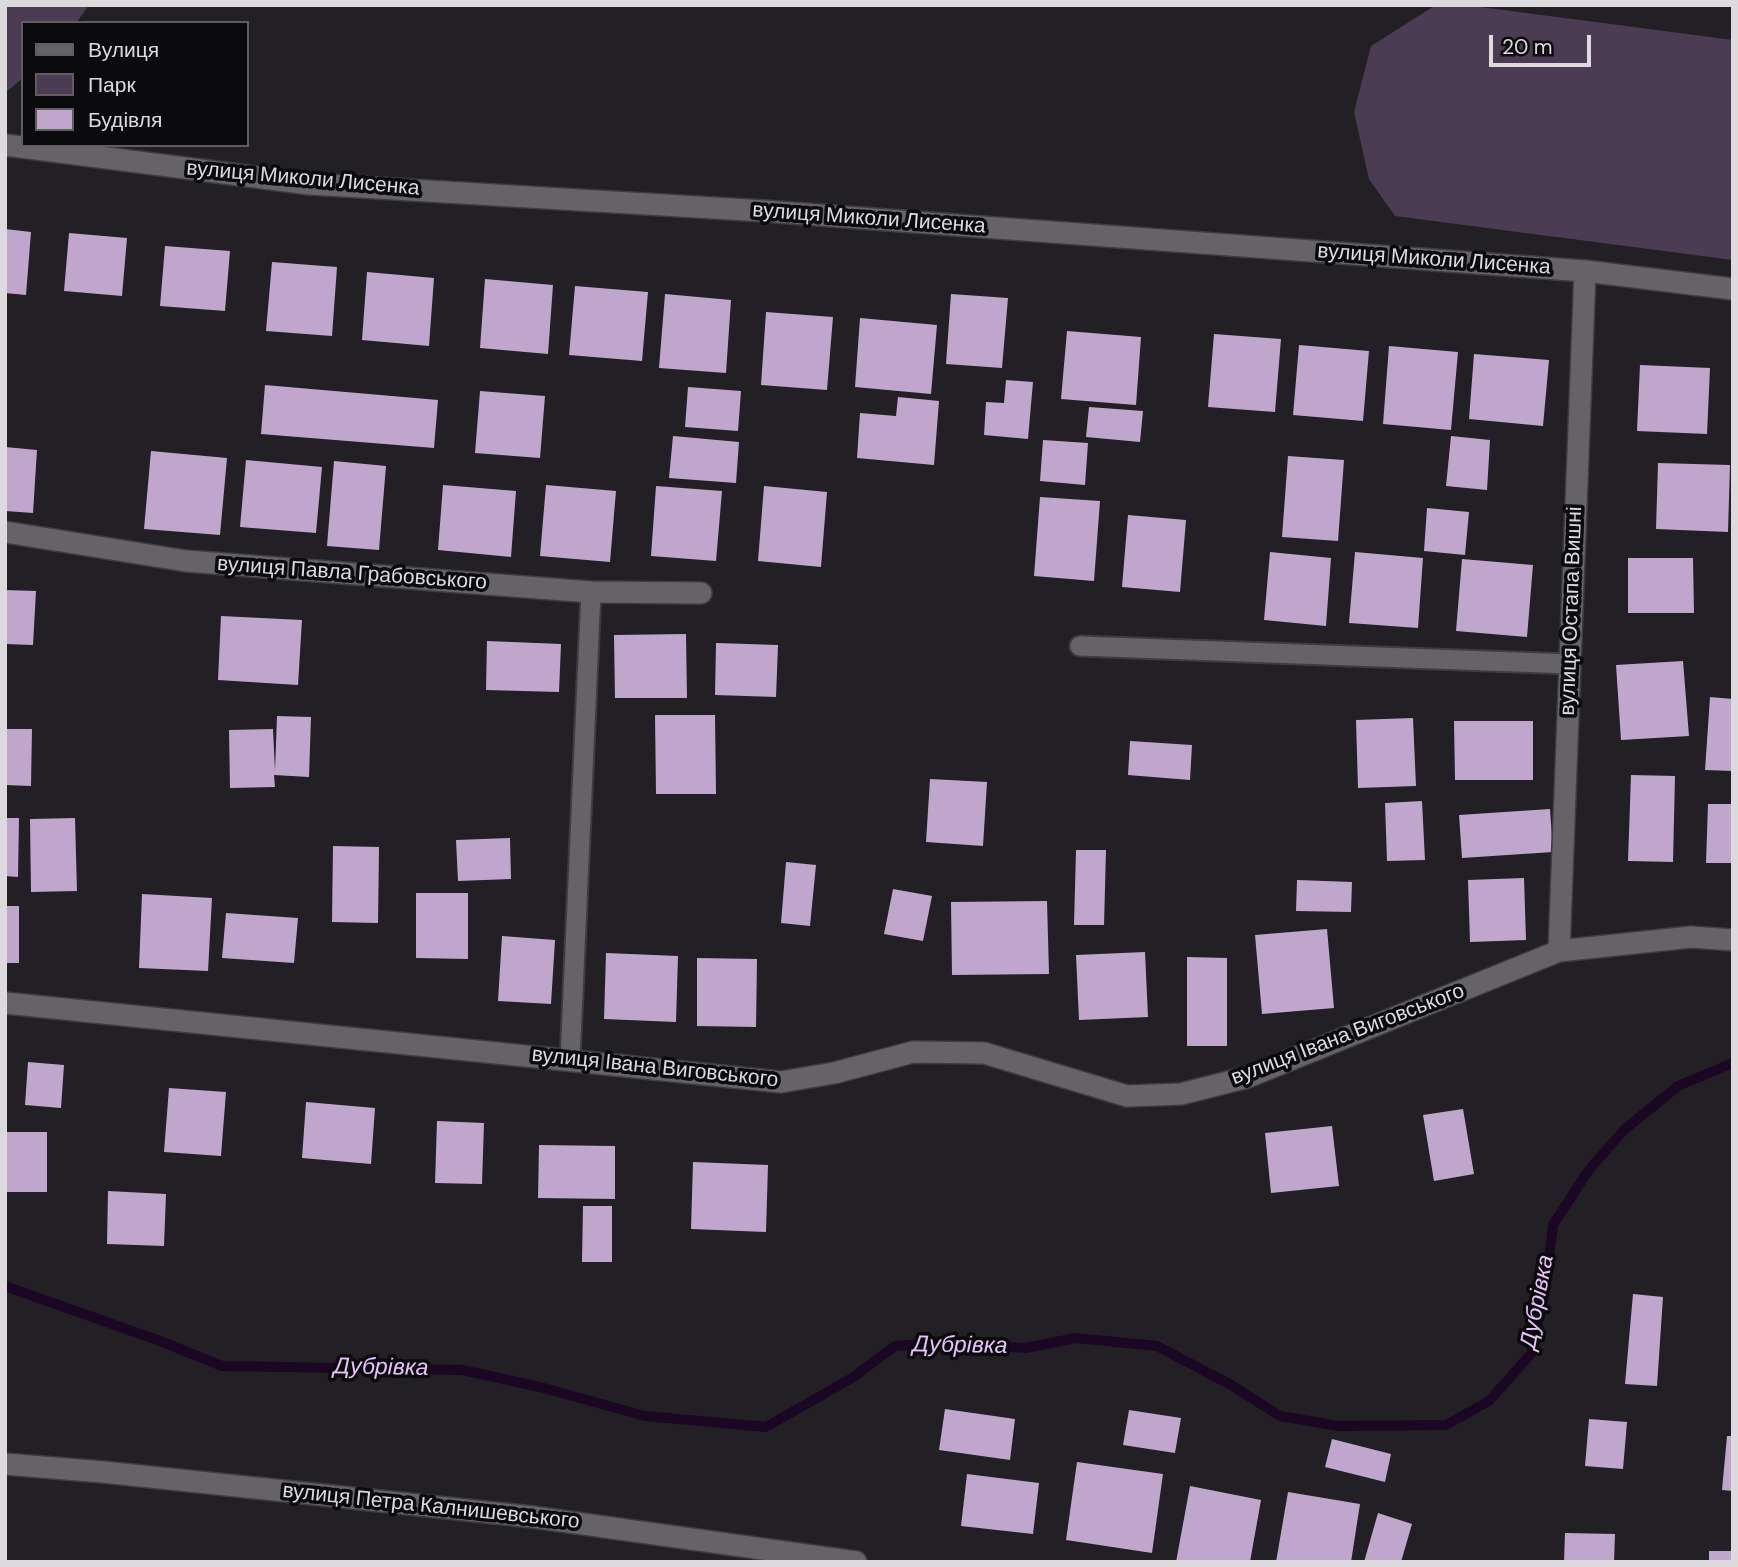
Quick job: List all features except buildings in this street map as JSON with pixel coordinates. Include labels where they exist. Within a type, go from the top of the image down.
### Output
[{"type":"street","name":"вулиця Миколи Лисенка","points":[[5,145],[310,184],[778,212],[1585,271],[1733,289]]},
{"type":"street","name":"вулиця Остапа Вишні","points":[[1559,951],[1585,271]]},
{"type":"street","name":"вулиця Павла Грабовського","points":[[5,533],[186,561],[591,592],[701,593]]},
{"type":"street","name":"вулиця Івана Виговського","points":[[5,1003],[781,1082],[834,1073],[913,1052],[984,1053],[1128,1096],[1181,1094],[1248,1077],[1559,951],[1691,937],[1733,940]]},
{"type":"street","name":"вулиця Петра Калнишевського","points":[[5,1464],[117,1473],[533,1517],[856,1562]]},
{"type":"lane","points":[[570,1060],[591,592]]},
{"type":"lane","points":[[1080,646],[1570,664]]},
{"type":"green space","points":[[5,5],[89,5],[77,21],[21,21],[21,80],[5,93]]},
{"type":"green space","points":[[1436,5],[1465,5],[1733,40],[1733,260],[1395,216],[1369,179],[1354,112],[1371,46]]},
{"type":"waterway","name":"Дубрівка","points":[[5,1286],[222,1366],[462,1370],[540,1387],[645,1416],[766,1427],[852,1378],[895,1346],[948,1342],[1026,1348],[1076,1338],[1157,1346],[1231,1385],[1280,1416],[1338,1426],[1446,1425],[1489,1401],[1531,1354],[1545,1289],[1553,1225],[1588,1171],[1624,1130],[1678,1086],[1733,1063]]}]
